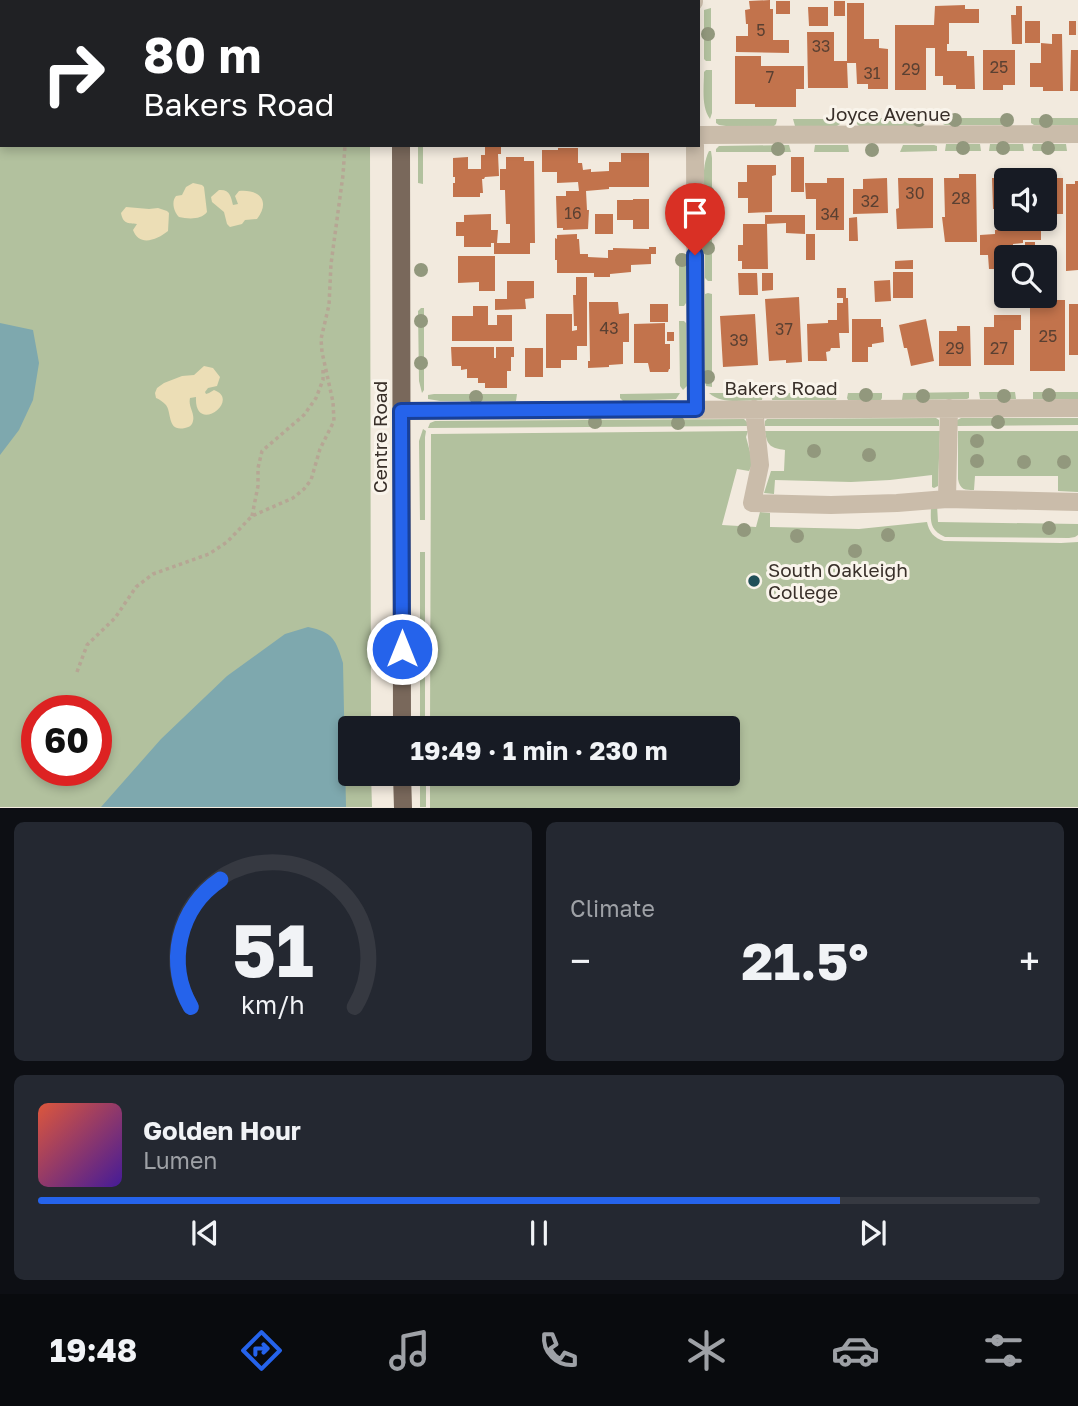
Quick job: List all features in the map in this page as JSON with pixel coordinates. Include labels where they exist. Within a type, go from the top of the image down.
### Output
[{"type":"main road","name":"Centre Road","points":[[401,147],[402,716]]},
{"type":"main road","points":[[402,786],[403,807]]},
{"type":"street","name":"Joyce Avenue","points":[[700,135],[1078,134]]},
{"type":"street","points":[[695,147],[696,409]]},
{"type":"street","points":[[947,499],[949,408]]},
{"type":"street","name":"Bakers Road","points":[[401,411],[1078,408]]},
{"type":"street","points":[[754,409],[760,465],[751,503],[831,505],[947,499],[1078,502]]},
{"type":"path","points":[[77,672],[87,645],[115,618],[136,587],[153,574],[209,554],[227,542],[252,516],[293,498],[311,480],[320,449],[334,421],[321,339],[329,304],[345,147]]},
{"type":"path","points":[[252,516],[262,452],[304,415],[316,398],[323,380],[324,362]]},
{"type":"green space","points":[[711,8],[711,61],[706,61],[704,10]]},
{"type":"green space","points":[[706,70],[712,70],[710,119],[705,109],[704,97]]},
{"type":"green space","points":[[857,118],[925,118],[925,123],[923,126],[859,126]]},
{"type":"green space","points":[[944,118],[1013,118],[1012,125],[945,125]]},
{"type":"green space","points":[[1031,118],[1078,118],[1078,125],[1034,125]]},
{"type":"green space","points":[[716,119],[777,119],[774,126],[726,126],[716,123]]},
{"type":"green space","points":[[793,119],[840,119],[840,124],[795,126]]},
{"type":"green space","points":[[946,144],[980,144],[981,151],[945,151]]},
{"type":"green space","points":[[990,144],[1023,144],[1024,151],[989,151]]},
{"type":"green space","points":[[1033,144],[1066,144],[1067,151],[1033,151]]},
{"type":"green space","points":[[789,145],[791,152],[716,152],[719,146]]},
{"type":"green space","points":[[815,145],[848,145],[849,152],[814,152]]},
{"type":"green space","points":[[903,145],[934,145],[937,146],[937,151],[900,152]]},
{"type":"green space","points":[[0,147],[370,147],[371,716],[338,716],[338,786],[371,786],[372,807],[0,807]]},
{"type":"green space","points":[[418,147],[423,147],[423,184],[418,183]]},
{"type":"green space","points":[[709,151],[712,158],[712,216],[705,215],[704,174]]},
{"type":"green space","points":[[705,225],[712,225],[712,281],[705,278]]},
{"type":"green space","points":[[679,253],[686,255],[684,306],[679,306]]},
{"type":"green space","points":[[705,294],[712,294],[712,387],[706,386],[705,380]]},
{"type":"green space","points":[[424,308],[422,393],[419,381],[418,311]]},
{"type":"green space","points":[[679,321],[686,323],[687,386],[683,390],[680,386]]},
{"type":"green space","points":[[969,392],[967,399],[902,400],[903,393]]},
{"type":"green space","points":[[979,392],[1015,392],[1016,399],[980,399]]},
{"type":"green space","points":[[1033,392],[1078,392],[1078,399],[1033,399]]},
{"type":"green space","points":[[680,393],[676,399],[623,401],[620,398],[620,394]]},
{"type":"green space","points":[[709,393],[763,393],[762,400],[734,401],[720,399]]},
{"type":"green space","points":[[773,393],[838,393],[836,400],[772,400]]},
{"type":"green space","points":[[848,393],[882,393],[882,398],[848,400]]},
{"type":"green space","points":[[517,394],[516,401],[428,399],[428,395]]},
{"type":"green space","points":[[1078,418],[1078,425],[957,426],[957,420]]},
{"type":"green space","points":[[744,419],[748,426],[428,428],[430,423],[435,421]]},
{"type":"green space","points":[[767,419],[939,420],[939,426],[765,426]]},
{"type":"green space","points":[[423,429],[426,431],[425,520],[420,520],[419,441]]},
{"type":"green space","name":"South Oakleigh College","points":[[748,431],[746,437],[753,463],[749,471],[737,469],[722,525],[756,527],[760,512],[770,513],[770,527],[859,529],[927,522],[932,534],[944,541],[1078,542],[1078,807],[430,808],[430,786],[740,786],[740,716],[430,716],[431,434]]},
{"type":"green space","points":[[765,431],[940,431],[938,486],[932,487],[932,475],[851,482],[775,480],[774,494],[764,493],[771,471],[784,471],[785,450],[770,445]]},
{"type":"green space","points":[[958,431],[1078,431],[1078,492],[1058,491],[1058,476],[975,476],[974,490],[963,489],[958,479]]},
{"type":"green space","points":[[931,504],[937,505],[938,522],[1078,524],[1078,535],[1069,538],[945,537],[933,527]]},
{"type":"green space","points":[[420,552],[425,552],[425,716],[420,716]]},
{"type":"green space","points":[[420,786],[426,786],[426,807],[420,807]]},
{"type":"sand","points":[[193,183],[204,187],[207,212],[198,218],[179,217],[174,207],[174,198],[182,195],[186,187]]},
{"type":"sand","points":[[219,190],[228,192],[233,205],[238,204],[235,196],[239,191],[257,194],[263,202],[261,213],[257,219],[245,220],[242,224],[230,227],[224,212],[212,202],[211,197]]},
{"type":"sand","points":[[126,207],[158,208],[167,211],[168,231],[154,239],[139,239],[133,230],[137,224],[126,222],[122,217],[121,213]]},
{"type":"sand","points":[[204,366],[213,368],[220,377],[217,386],[208,388],[206,394],[214,390],[221,395],[223,401],[215,412],[208,415],[202,414],[197,408],[196,397],[190,398],[192,424],[185,428],[175,427],[168,408],[156,398],[157,388],[182,376],[194,375]]},
{"type":"water","points":[[0,323],[33,330],[39,363],[33,400],[19,430],[0,455]]},
{"type":"water","points":[[308,627],[328,635],[338,648],[343,663],[344,716],[338,716],[338,786],[346,786],[346,807],[101,807],[161,739],[227,676],[285,634]]},
{"type":"building","points":[[770,0],[770,9],[773,9],[773,40],[789,40],[789,53],[736,52],[736,36],[748,36],[745,10],[750,9],[749,1]]},
{"type":"building","points":[[776,1],[790,1],[790,14],[776,14]]},
{"type":"building","points":[[834,1],[845,1],[845,16],[834,16]]},
{"type":"building","points":[[847,3],[864,3],[864,39],[879,39],[879,48],[888,49],[888,89],[868,89],[868,84],[857,84],[856,63],[847,63],[848,88],[808,88],[807,32],[834,32],[834,61],[847,61]]},
{"type":"building","points":[[965,5],[965,9],[979,9],[979,23],[949,23],[947,51],[967,51],[967,56],[974,56],[975,89],[956,89],[956,85],[943,85],[943,76],[935,76],[935,48],[926,48],[926,90],[895,90],[895,25],[934,25],[935,6]]},
{"type":"building","points":[[1016,6],[1022,6],[1022,44],[1012,44],[1011,15],[1016,15]]},
{"type":"building","points":[[808,7],[828,7],[828,26],[809,26]]},
{"type":"building","points":[[1025,21],[1040,21],[1040,43],[1025,43]]},
{"type":"building","points":[[1069,21],[1076,21],[1076,35],[1069,35]]},
{"type":"building","points":[[1052,34],[1062,34],[1063,91],[1043,91],[1043,87],[1030,87],[1030,63],[1041,63],[1041,43],[1052,44]]},
{"type":"building","points":[[983,50],[1015,50],[1015,85],[1003,85],[1003,90],[983,90]]},
{"type":"building","points":[[1071,50],[1078,50],[1078,91],[1070,91]]},
{"type":"building","points":[[735,56],[761,56],[761,66],[804,66],[804,89],[796,89],[796,107],[735,104]]},
{"type":"building","points":[[485,147],[501,147],[501,154],[498,154],[499,176],[482,179],[483,193],[480,193],[480,197],[453,197],[453,158],[468,157],[468,169],[481,169],[481,155],[485,155]]},
{"type":"building","points":[[578,148],[578,163],[582,163],[583,170],[591,169],[591,172],[609,171],[609,162],[621,162],[621,153],[649,153],[649,187],[609,187],[586,191],[588,229],[557,228],[556,196],[566,196],[566,191],[579,191],[578,182],[557,183],[557,172],[542,172],[542,150]]},
{"type":"building","points":[[506,157],[524,157],[524,161],[534,161],[535,243],[530,243],[530,254],[494,254],[494,243],[491,243],[491,247],[464,247],[464,236],[456,236],[456,222],[464,222],[464,215],[491,214],[491,230],[498,230],[497,243],[510,243],[510,224],[506,224],[505,190],[500,190],[500,169],[506,169]]},
{"type":"building","points":[[791,157],[804,157],[804,192],[791,192]]},
{"type":"building","points":[[747,165],[776,165],[776,175],[772,176],[772,212],[748,213],[748,198],[738,198],[738,182],[747,182]]},
{"type":"building","points":[[959,174],[976,174],[977,242],[945,242],[942,217],[945,217],[944,178],[959,178]]},
{"type":"building","points":[[827,178],[844,178],[844,230],[816,230],[816,199],[806,199],[805,183],[827,183]]},
{"type":"building","points":[[887,178],[888,213],[853,214],[853,189],[863,189],[863,179]]},
{"type":"building","points":[[898,178],[933,178],[933,228],[897,229]]},
{"type":"building","points":[[994,178],[994,209],[993,209]]},
{"type":"building","points":[[1057,178],[1063,178],[1063,214],[1057,214]]},
{"type":"building","points":[[1075,181],[1078,181],[1078,270],[1066,271],[1066,184],[1075,184]]},
{"type":"building","points":[[649,199],[649,229],[633,229],[633,220],[617,220],[617,200]]},
{"type":"building","points":[[595,214],[613,214],[613,234],[595,234]]},
{"type":"building","points":[[765,215],[805,215],[805,234],[786,233],[786,223],[765,224]]},
{"type":"building","points":[[857,217],[858,241],[849,241],[849,218]]},
{"type":"building","points":[[743,224],[767,224],[768,269],[742,269],[742,261],[738,261],[738,245],[743,245]]},
{"type":"building","points":[[995,231],[1041,231],[1041,240],[994,245],[994,269],[989,269],[988,255],[980,255],[980,235],[995,234]]},
{"type":"building","points":[[577,234],[580,254],[588,254],[588,257],[608,258],[608,250],[613,248],[656,247],[656,254],[651,254],[651,264],[631,265],[631,272],[610,274],[610,277],[594,277],[594,273],[557,273],[555,238],[557,239],[557,235]]},
{"type":"building","points":[[806,234],[815,234],[815,260],[806,260]]},
{"type":"building","points":[[458,256],[495,256],[495,291],[479,291],[479,282],[458,283]]},
{"type":"building","points":[[913,260],[913,269],[895,269],[895,261]]},
{"type":"building","points":[[893,272],[913,272],[913,298],[893,298]]},
{"type":"building","points":[[738,273],[757,273],[758,295],[739,295]]},
{"type":"building","points":[[762,273],[773,273],[773,290],[762,291]]},
{"type":"building","points":[[576,277],[587,277],[587,346],[577,346],[577,360],[561,360],[561,368],[546,368],[546,314],[572,314],[572,331],[577,330],[577,326],[574,326],[573,295],[576,295]]},
{"type":"building","points":[[890,280],[891,301],[875,302],[874,281]]},
{"type":"building","points":[[507,281],[534,281],[534,298],[525,299],[526,309],[495,310],[495,299],[507,299]]},
{"type":"building","points":[[837,288],[846,288],[849,333],[839,333],[840,348],[831,348],[826,352],[827,361],[808,361],[807,324],[837,320],[837,303],[843,303],[843,298],[837,298]]},
{"type":"building","points":[[799,297],[802,362],[769,361],[765,299]]},
{"type":"building","points":[[1057,300],[1065,300],[1065,371],[1030,371],[1030,308],[1057,308]]},
{"type":"building","points":[[589,302],[618,302],[619,314],[629,313],[629,342],[623,342],[623,364],[588,368]]},
{"type":"building","points":[[650,304],[668,304],[668,322],[650,322]]},
{"type":"building","points":[[1069,304],[1078,304],[1078,355],[1069,355]]},
{"type":"building","points":[[473,306],[488,306],[488,325],[497,325],[497,315],[512,315],[512,341],[452,341],[452,316],[473,316]]},
{"type":"building","points":[[755,314],[758,365],[723,367],[720,316]]},
{"type":"building","points":[[994,315],[1021,315],[1021,330],[1014,330],[1014,365],[984,365],[984,327],[994,327]]},
{"type":"building","points":[[852,319],[881,319],[884,342],[868,347],[868,362],[852,362]]},
{"type":"building","points":[[926,319],[934,361],[911,366],[899,325]]},
{"type":"building","points":[[665,323],[665,344],[670,344],[670,369],[668,372],[650,372],[648,363],[634,363],[634,324]]},
{"type":"building","points":[[957,326],[970,326],[971,366],[939,366],[939,331],[957,331]]},
{"type":"building","points":[[667,332],[674,332],[674,341],[667,341]]},
{"type":"building","points":[[451,347],[494,347],[496,358],[496,347],[514,347],[511,371],[507,371],[507,388],[485,388],[485,383],[478,383],[478,378],[467,378],[467,369],[461,370],[461,366],[452,366]]},
{"type":"building","points":[[525,348],[543,348],[543,377],[525,377]]},
{"type":"place","name":"South Oakleigh College","points":[[754,581]]},
{"type":"route","points":[[402,649],[401,411],[696,409],[695,255]]}]
